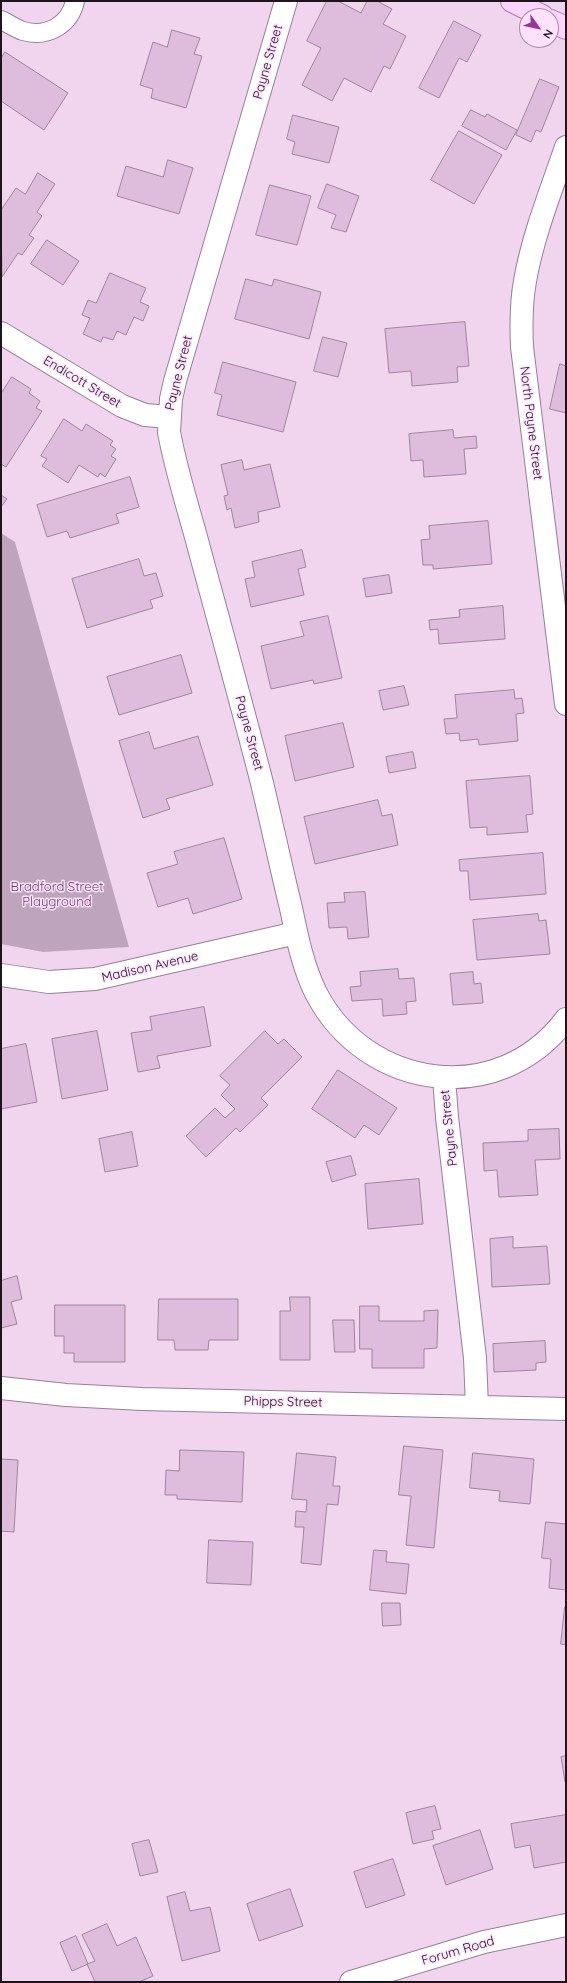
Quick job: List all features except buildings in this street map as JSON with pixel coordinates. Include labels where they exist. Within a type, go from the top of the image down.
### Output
[{"type":"main road","points":[[512,1],[526,8]]},
{"type":"street","name":"Payne Street","points":[[286,1],[175,381],[169,417],[172,448],[255,757],[296,933],[316,992],[337,1024],[367,1051],[397,1067],[428,1076],[444,1078],[446,1117],[475,1358],[477,1406]]},
{"type":"street","name":"North Payne Street","points":[[566,147],[529,260],[522,303],[521,327],[522,347],[566,704]]},
{"type":"street","name":"Endicott Street","points":[[1,333],[122,406],[145,415],[169,417]]},
{"type":"street","name":"Madison Avenue","points":[[1,975],[49,982],[95,980],[296,933]]},
{"type":"street","points":[[444,1078],[480,1074],[518,1060],[549,1039],[566,1019]]},
{"type":"street","name":"Phipps Street","points":[[1,1388],[66,1395],[142,1399],[566,1409]]},
{"type":"street","name":"Forum Road","points":[[351,1982],[379,1978],[484,1942],[566,1925]]},
{"type":"lane","points":[[1,20],[23,31],[43,34],[61,26],[74,10],[76,1]]},
{"type":"green space","name":"Bradford Street Playground","points":[[1,533],[15,542],[129,947],[43,952],[1,944]]}]
